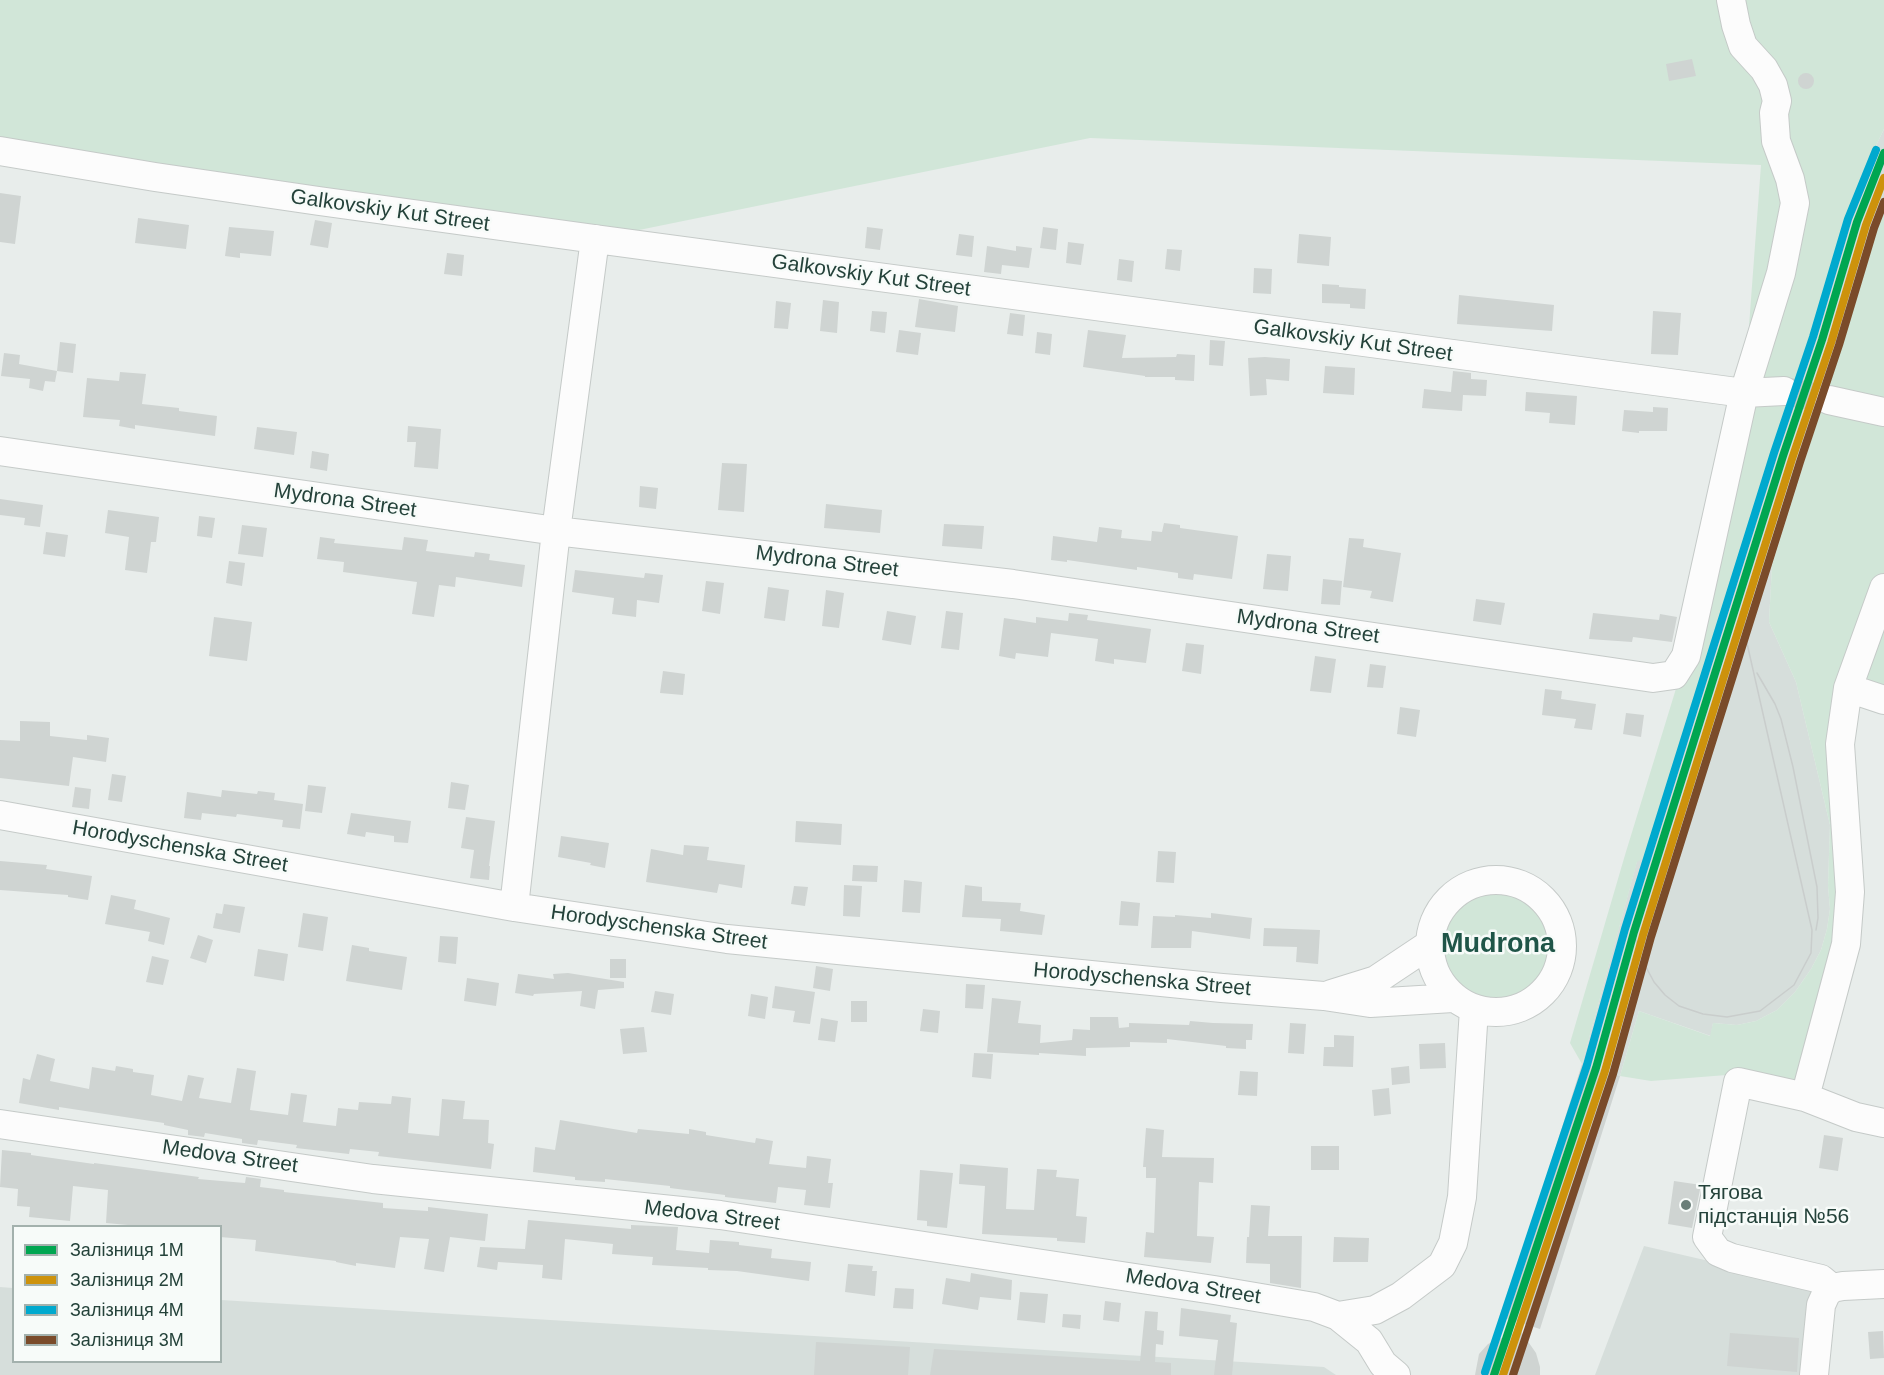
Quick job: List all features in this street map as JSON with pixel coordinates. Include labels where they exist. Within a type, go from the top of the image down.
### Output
[{"type":"street","points":[[1731,0],[1743,45],[1764,69],[1773,85],[1777,101],[1774,113],[1776,141],[1790,179],[1795,203],[1781,273],[1744,393]]},
{"type":"street","name":"Galkovskiy Kut Street","points":[[0,151],[296,198],[595,239],[1744,393],[1784,391]]},
{"type":"street","points":[[514,907],[556,531],[595,239]]},
{"type":"street","name":"Mydrona Street","points":[[0,451],[556,531],[1013,584],[1653,678],[1674,675],[1686,656],[1744,393]]},
{"type":"street","points":[[1829,400],[1884,412]]},
{"type":"street","points":[[1805,1097],[1846,944],[1850,892],[1840,744],[1848,688],[1884,588]]},
{"type":"street","points":[[1848,688],[1884,700]]},
{"type":"street","name":"Horodyschenska Street","points":[[0,815],[514,907],[727,939],[1210,987],[1324,996],[1370,1003],[1463,1003],[1492,1012],[1515,1010],[1535,1000],[1550,985],[1561,963],[1563,945],[1558,922],[1551,909],[1537,894],[1516,884],[1496,880],[1476,883],[1456,894],[1444,905],[1435,921],[1430,944],[1433,968],[1444,988],[1463,1003]]},
{"type":"street","name":"Horodyschenska Street","points":[[1324,996],[1376,980],[1430,944]]},
{"type":"street","points":[[1338,1316],[1375,1310],[1401,1296],[1442,1265],[1453,1243],[1462,1197],[1463,1003]]},
{"type":"street","points":[[1884,1123],[1856,1117],[1805,1097],[1738,1082],[1707,1237],[1718,1252],[1732,1258],[1813,1277],[1832,1288],[1884,1284]]},
{"type":"street","name":"Medova Street","points":[[0,1124],[373,1179],[720,1215],[1314,1307],[1338,1316],[1369,1341],[1383,1364],[1396,1375]]},
{"type":"street","points":[[1814,1375],[1822,1299],[1832,1288]]},
{"type":"shaded area","points":[[1884,129],[1884,206],[1772,565],[1769,622],[1796,682],[1830,825],[1828,886],[1830,909],[1827,929],[1821,950],[1795,992],[1777,1010],[1756,1021],[1737,1025],[1713,1023],[1711,1036],[1639,1011],[1620,1076],[1582,1064],[1637,861],[1647,855],[1863,173]]},
{"type":"shaded area","points":[[1644,1246],[1817,1286],[1808,1375],[1595,1375]]},
{"type":"shaded area","points":[[0,1287],[12,1288],[12,1363],[222,1363],[222,1300],[1324,1367],[1336,1375],[0,1375]]},
{"type":"green space","points":[[0,0],[1884,0],[1884,129],[1863,173],[1647,856],[1637,862],[1582,1064],[1570,1043],[1686,656],[1744,393],[1761,165],[1090,138],[595,239],[0,151]]},
{"type":"green space","points":[[1884,206],[1884,700],[1848,689],[1850,892],[1807,1087],[1739,1074],[1651,1081],[1620,1076],[1639,1011],[1710,1036],[1713,1023],[1737,1025],[1756,1021],[1777,1010],[1795,992],[1821,950],[1830,909],[1828,886],[1830,825],[1796,682],[1769,622],[1772,565]]},
{"type":"green space","points":[[1496,882],[1520,887],[1541,901],[1555,922],[1560,946],[1555,970],[1541,991],[1520,1005],[1496,1010],[1472,1005],[1451,991],[1437,970],[1432,946],[1437,922],[1451,901],[1472,887]]},
{"type":"building","points":[[1692,59],[1696,76],[1669,81],[1666,64]]},
{"type":"building","points":[[1803,73],[1809,73],[1814,81],[1812,87],[1803,89],[1798,84],[1798,78]]},
{"type":"building","points":[[0,193],[21,196],[15,244],[0,242]]},
{"type":"building","points":[[138,218],[189,225],[186,249],[135,243]]},
{"type":"building","points":[[315,220],[332,223],[328,248],[310,245]]},
{"type":"building","points":[[229,227],[274,231],[271,256],[240,253],[240,258],[225,256]]},
{"type":"building","points":[[867,227],[883,229],[880,250],[865,248]]},
{"type":"building","points":[[1043,227],[1058,229],[1056,250],[1040,248]]},
{"type":"building","points":[[959,234],[974,236],[972,257],[956,255]]},
{"type":"building","points":[[1299,234],[1331,237],[1329,266],[1297,263]]},
{"type":"building","points":[[1068,242],[1084,244],[1081,265],[1066,263]]},
{"type":"building","points":[[987,246],[1016,251],[1016,246],[1032,248],[1029,268],[1002,265],[1001,274],[984,272]]},
{"type":"building","points":[[1167,249],[1182,250],[1180,271],[1165,269]]},
{"type":"building","points":[[447,253],[464,255],[462,276],[444,274]]},
{"type":"building","points":[[1119,259],[1134,261],[1132,282],[1117,280]]},
{"type":"building","points":[[1254,268],[1272,269],[1271,294],[1253,293]]},
{"type":"building","points":[[1322,284],[1366,289],[1365,309],[1350,308],[1350,304],[1322,303]]},
{"type":"building","points":[[1459,295],[1554,305],[1552,331],[1457,324]]},
{"type":"building","points":[[919,299],[958,306],[955,332],[915,327]]},
{"type":"building","points":[[823,300],[839,302],[837,333],[820,331]]},
{"type":"building","points":[[776,301],[791,303],[788,329],[774,328]]},
{"type":"building","points":[[872,311],[887,312],[885,333],[870,331]]},
{"type":"building","points":[[1653,311],[1681,313],[1678,355],[1651,354]]},
{"type":"building","points":[[1010,313],[1025,315],[1023,336],[1007,334]]},
{"type":"building","points":[[899,330],[921,333],[918,355],[896,352]]},
{"type":"building","points":[[1088,330],[1126,335],[1122,358],[1195,355],[1194,381],[1175,380],[1175,377],[1145,377],[1083,367]]},
{"type":"building","points":[[1037,332],[1052,334],[1050,355],[1035,353]]},
{"type":"building","points":[[1210,340],[1225,341],[1223,366],[1209,365]]},
{"type":"building","points":[[60,342],[76,344],[73,373],[57,371]]},
{"type":"building","points":[[4,353],[20,355],[19,364],[57,371],[55,382],[45,381],[43,391],[29,388],[30,379],[1,376]]},
{"type":"building","points":[[1248,358],[1290,359],[1289,381],[1266,379],[1267,395],[1250,396]]},
{"type":"building","points":[[1325,366],[1355,368],[1354,395],[1323,393]]},
{"type":"building","points":[[1453,371],[1471,373],[1471,379],[1487,380],[1486,396],[1463,395],[1462,411],[1422,408],[1424,389],[1451,392]]},
{"type":"building","points":[[120,372],[146,374],[142,404],[179,408],[179,411],[217,416],[215,436],[135,425],[135,429],[119,426],[120,420],[83,417],[87,378],[119,381]]},
{"type":"building","points":[[1526,392],[1577,396],[1575,425],[1549,423],[1550,413],[1525,411]]},
{"type":"building","points":[[1653,407],[1668,408],[1667,431],[1639,431],[1639,433],[1622,431],[1624,410],[1653,412]]},
{"type":"building","points":[[408,426],[441,429],[438,469],[414,467],[416,442],[407,442]]},
{"type":"building","points":[[257,427],[297,432],[294,455],[254,449]]},
{"type":"building","points":[[312,451],[329,454],[327,471],[310,468]]},
{"type":"building","points":[[722,463],[747,464],[744,512],[718,510]]},
{"type":"building","points":[[640,486],[658,488],[656,509],[639,507]]},
{"type":"building","points":[[0,499],[43,505],[40,527],[24,525],[25,518],[0,515]]},
{"type":"building","points":[[826,504],[882,510],[880,533],[824,528]]},
{"type":"building","points":[[108,510],[159,517],[156,542],[151,542],[147,573],[125,570],[129,537],[105,533]]},
{"type":"building","points":[[199,516],[215,518],[212,538],[197,536]]},
{"type":"building","points":[[1164,523],[1180,525],[1180,528],[1238,536],[1232,579],[1194,574],[1193,580],[1178,578],[1178,573],[1137,567],[1137,570],[1067,560],[1067,562],[1051,560],[1053,536],[1097,542],[1099,527],[1122,530],[1121,538],[1151,541],[1152,531],[1162,532]]},
{"type":"building","points":[[944,524],[984,526],[982,549],[942,546]]},
{"type":"building","points":[[242,525],[267,528],[263,557],[238,554]]},
{"type":"building","points":[[46,532],[68,535],[65,557],[43,554]]},
{"type":"building","points":[[320,537],[335,539],[334,543],[402,550],[404,537],[428,540],[426,551],[474,557],[475,552],[490,554],[489,560],[525,565],[522,587],[456,577],[455,587],[439,585],[434,617],[412,614],[417,582],[343,572],[344,562],[317,559]]},
{"type":"building","points":[[1349,538],[1364,539],[1363,547],[1401,553],[1393,602],[1370,598],[1372,591],[1343,587]]},
{"type":"building","points":[[1267,554],[1291,556],[1288,591],[1263,589]]},
{"type":"building","points":[[229,561],[245,563],[242,586],[226,583]]},
{"type":"building","points":[[575,570],[644,578],[645,573],[663,575],[659,603],[637,600],[636,617],[612,614],[614,598],[572,592]]},
{"type":"building","points":[[1323,579],[1342,581],[1340,605],[1321,604]]},
{"type":"building","points":[[706,581],[724,583],[720,614],[702,611]]},
{"type":"building","points":[[768,587],[789,590],[785,621],[764,618]]},
{"type":"building","points":[[826,590],[844,593],[839,628],[822,626]]},
{"type":"building","points":[[1476,599],[1505,603],[1501,625],[1473,621]]},
{"type":"building","points":[[887,611],[916,616],[911,645],[882,640]]},
{"type":"building","points":[[946,611],[963,613],[959,650],[941,648]]},
{"type":"building","points":[[1069,613],[1088,615],[1087,620],[1151,629],[1146,663],[1114,659],[1114,664],[1095,661],[1098,639],[1051,633],[1048,657],[1016,653],[1015,659],[999,656],[1004,618],[1036,623],[1036,617],[1068,621]]},
{"type":"building","points":[[1593,613],[1659,620],[1660,614],[1677,617],[1672,642],[1633,637],[1632,642],[1589,639]]},
{"type":"building","points":[[214,617],[252,622],[247,661],[209,656]]},
{"type":"building","points":[[1186,643],[1204,645],[1201,674],[1182,671]]},
{"type":"building","points":[[1315,656],[1336,659],[1331,693],[1310,691]]},
{"type":"building","points":[[1370,664],[1386,666],[1383,688],[1367,687]]},
{"type":"building","points":[[663,671],[685,674],[683,695],[660,693]]},
{"type":"building","points":[[1545,689],[1562,691],[1561,699],[1596,704],[1592,730],[1574,728],[1576,719],[1542,715]]},
{"type":"building","points":[[1400,707],[1420,710],[1416,737],[1397,734]]},
{"type":"building","points":[[1626,713],[1644,715],[1641,737],[1623,734]]},
{"type":"building","points":[[20,721],[50,722],[50,736],[87,740],[87,735],[109,738],[106,762],[73,757],[69,786],[0,778],[0,740],[20,741]]},
{"type":"building","points":[[112,774],[126,776],[122,802],[108,800]]},
{"type":"building","points":[[451,782],[469,785],[465,810],[448,808]]},
{"type":"building","points":[[308,785],[326,787],[322,813],[305,811]]},
{"type":"building","points":[[75,787],[91,789],[89,809],[72,807]]},
{"type":"building","points":[[222,790],[257,794],[258,791],[275,793],[274,800],[303,804],[300,829],[282,827],[283,820],[237,814],[236,817],[202,813],[201,820],[184,818],[187,792],[221,797]]},
{"type":"building","points":[[351,813],[411,821],[408,843],[394,842],[394,836],[366,832],[365,837],[347,834]]},
{"type":"building","points":[[466,817],[495,821],[489,880],[470,878],[474,850],[461,848]]},
{"type":"building","points":[[796,821],[842,824],[841,845],[795,842]]},
{"type":"building","points":[[561,836],[609,843],[605,868],[558,857]]},
{"type":"building","points":[[684,845],[709,847],[707,860],[745,865],[742,888],[719,884],[717,893],[646,882],[651,849],[683,855]]},
{"type":"building","points":[[1158,851],[1176,852],[1174,883],[1156,882]]},
{"type":"building","points":[[0,861],[47,865],[46,869],[92,876],[88,900],[68,897],[68,895],[0,890]]},
{"type":"building","points":[[853,865],[878,866],[877,882],[852,881]]},
{"type":"building","points":[[904,880],[922,882],[920,913],[902,912]]},
{"type":"building","points":[[844,885],[862,886],[860,917],[843,916]]},
{"type":"building","points":[[965,885],[982,887],[982,901],[1021,903],[1020,911],[1045,915],[1042,935],[1000,931],[1001,919],[962,917]]},
{"type":"building","points":[[794,886],[808,887],[805,906],[791,904]]},
{"type":"building","points":[[111,895],[136,900],[134,909],[170,918],[164,945],[148,941],[150,932],[105,924]]},
{"type":"building","points":[[1121,901],[1140,903],[1138,926],[1119,925]]},
{"type":"building","points":[[224,904],[245,907],[240,933],[213,928],[216,913],[222,914]]},
{"type":"building","points":[[303,913],[328,917],[323,951],[298,947]]},
{"type":"building","points":[[1211,913],[1252,918],[1250,939],[1192,931],[1191,948],[1151,948],[1153,916],[1211,918]]},
{"type":"building","points":[[1264,928],[1320,930],[1318,964],[1296,962],[1297,947],[1263,946]]},
{"type":"building","points":[[198,935],[213,940],[206,963],[190,958]]},
{"type":"building","points":[[440,936],[458,937],[456,964],[438,962]]},
{"type":"building","points":[[352,945],[369,948],[369,951],[407,957],[402,990],[346,981]]},
{"type":"building","points":[[258,949],[288,954],[284,981],[254,976]]},
{"type":"building","points":[[152,956],[169,960],[163,985],[146,982]]},
{"type":"building","points":[[610,959],[626,959],[626,978],[610,978]]},
{"type":"building","points":[[816,966],[833,969],[830,991],[813,988]]},
{"type":"building","points":[[568,973],[624,982],[624,988],[598,990],[595,1009],[580,1006],[582,991],[534,994],[533,996],[515,993],[518,974],[554,979],[553,974]]},
{"type":"building","points":[[467,978],[499,983],[496,1006],[464,1001]]},
{"type":"building","points":[[966,984],[985,985],[983,1009],[965,1008]]},
{"type":"building","points":[[775,986],[815,992],[810,1024],[793,1022],[795,1011],[772,1008]]},
{"type":"building","points":[[655,991],[674,994],[671,1015],[651,1012]]},
{"type":"building","points":[[751,994],[768,997],[765,1019],[748,1016]]},
{"type":"building","points":[[992,998],[1021,1001],[1018,1023],[1041,1025],[1040,1043],[1072,1040],[1073,1029],[1090,1030],[1090,1017],[1118,1017],[1119,1028],[1129,1027],[1129,1023],[1189,1025],[1190,1021],[1253,1024],[1252,1040],[1246,1040],[1246,1049],[1167,1039],[1167,1043],[1130,1042],[1130,1047],[1086,1048],[1086,1056],[987,1052]]},
{"type":"building","points":[[851,1001],[867,1001],[867,1022],[851,1022]]},
{"type":"building","points":[[923,1009],[940,1011],[938,1033],[920,1031]]},
{"type":"building","points":[[821,1018],[838,1021],[835,1042],[818,1040]]},
{"type":"building","points":[[1290,1023],[1306,1024],[1304,1054],[1288,1053]]},
{"type":"building","points":[[644,1027],[647,1052],[623,1054],[620,1029]]},
{"type":"building","points":[[1334,1035],[1354,1036],[1353,1067],[1323,1066],[1324,1047],[1334,1047]]},
{"type":"building","points":[[1445,1043],[1446,1068],[1420,1069],[1419,1044]]},
{"type":"building","points":[[974,1053],[993,1054],[991,1079],[972,1077]]},
{"type":"building","points":[[37,1054],[55,1059],[50,1081],[89,1089],[92,1067],[115,1071],[116,1066],[133,1069],[133,1072],[154,1075],[151,1095],[182,1101],[188,1075],[204,1078],[199,1098],[231,1103],[237,1068],[256,1071],[250,1110],[288,1115],[291,1093],[307,1095],[303,1122],[336,1126],[338,1108],[358,1110],[359,1102],[391,1104],[392,1096],[411,1098],[408,1133],[439,1136],[442,1099],[465,1101],[463,1119],[489,1120],[488,1143],[494,1144],[491,1169],[378,1156],[379,1152],[350,1149],[349,1154],[296,1148],[297,1145],[258,1140],[257,1145],[242,1143],[242,1139],[205,1133],[204,1137],[188,1135],[188,1130],[164,1125],[164,1123],[19,1103],[23,1078],[30,1080]]},
{"type":"building","points":[[1582,1064],[1620,1076],[1540,1329],[1502,1317]]},
{"type":"building","points":[[1409,1066],[1410,1083],[1392,1085],[1391,1068]]},
{"type":"building","points":[[1240,1071],[1258,1072],[1257,1096],[1238,1095]]},
{"type":"building","points":[[1389,1088],[1391,1114],[1374,1116],[1372,1090]]},
{"type":"building","points":[[560,1120],[637,1133],[638,1129],[689,1134],[689,1129],[706,1132],[706,1135],[755,1143],[756,1138],[773,1141],[769,1164],[806,1168],[807,1156],[831,1159],[828,1183],[833,1183],[830,1208],[804,1205],[806,1190],[778,1187],[776,1203],[725,1197],[725,1195],[670,1188],[670,1186],[605,1179],[605,1182],[575,1180],[575,1177],[533,1172],[535,1147],[555,1150]]},
{"type":"building","points":[[1146,1128],[1164,1130],[1162,1157],[1214,1158],[1213,1183],[1199,1182],[1197,1236],[1214,1237],[1211,1263],[1144,1257],[1146,1232],[1154,1233],[1156,1178],[1146,1178],[1146,1167],[1143,1167]]},
{"type":"building","points":[[1824,1135],[1843,1138],[1838,1171],[1819,1168]]},
{"type":"building","points":[[1311,1146],[1339,1146],[1339,1170],[1311,1170]]},
{"type":"building","points":[[2,1150],[199,1177],[198,1179],[245,1183],[246,1177],[261,1179],[260,1187],[284,1190],[284,1192],[383,1203],[383,1208],[428,1211],[428,1207],[488,1214],[485,1241],[450,1237],[444,1272],[424,1269],[429,1239],[400,1237],[395,1268],[356,1263],[356,1266],[336,1261],[255,1251],[256,1240],[222,1237],[222,1225],[106,1223],[108,1190],[73,1186],[70,1221],[29,1217],[30,1207],[17,1206],[18,1189],[0,1187]]},
{"type":"building","points":[[960,1164],[1008,1168],[1006,1209],[1034,1210],[1037,1169],[1057,1170],[1056,1177],[1079,1179],[1076,1216],[1087,1217],[1085,1243],[1057,1241],[1057,1238],[982,1234],[985,1186],[959,1184]]},
{"type":"building","points":[[920,1170],[953,1173],[947,1228],[927,1226],[927,1221],[917,1220]]},
{"type":"building","name":"Тягова підстанція №56","points":[[1674,1181],[1701,1185],[1692,1228],[1668,1224]]},
{"type":"building","points":[[1251,1205],[1270,1206],[1268,1236],[1302,1236],[1301,1288],[1270,1283],[1270,1264],[1246,1263]]},
{"type":"building","points":[[528,1220],[631,1229],[631,1225],[678,1227],[676,1250],[709,1253],[710,1240],[739,1242],[739,1245],[772,1249],[771,1258],[811,1262],[809,1281],[737,1271],[708,1270],[708,1268],[652,1265],[653,1257],[612,1254],[613,1244],[565,1239],[562,1280],[542,1278],[543,1265],[498,1262],[497,1270],[477,1267],[480,1247],[525,1249]]},
{"type":"building","points":[[1334,1237],[1369,1238],[1368,1262],[1333,1262]]},
{"type":"building","points":[[848,1264],[873,1266],[872,1271],[877,1271],[875,1296],[845,1292]]},
{"type":"building","points":[[971,1273],[1012,1280],[1011,1300],[980,1297],[978,1310],[942,1304],[946,1278],[970,1282]]},
{"type":"building","points":[[895,1288],[914,1289],[913,1309],[893,1308]]},
{"type":"building","points":[[1020,1292],[1048,1294],[1045,1323],[1017,1320]]},
{"type":"building","points":[[1105,1301],[1121,1303],[1119,1322],[1103,1320]]},
{"type":"building","points":[[1181,1308],[1231,1315],[1230,1322],[1237,1323],[1232,1375],[1214,1375],[1218,1340],[1179,1336]]},
{"type":"building","points":[[1145,1311],[1158,1312],[1157,1330],[1164,1331],[1163,1345],[1156,1344],[1155,1362],[1171,1363],[1171,1375],[930,1375],[934,1349],[1140,1361]]},
{"type":"building","points":[[1063,1314],[1081,1315],[1080,1329],[1062,1327]]},
{"type":"building","points":[[1520,1330],[1536,1353],[1540,1375],[1475,1375],[1479,1354],[1488,1344]]},
{"type":"building","points":[[1883,1331],[1884,1358],[1870,1359],[1868,1332]]},
{"type":"building","points":[[1730,1333],[1799,1338],[1797,1372],[1727,1366]]},
{"type":"building","points":[[816,1342],[910,1347],[908,1375],[814,1375]]},
{"type":"tunnel","points":[[1784,391],[1829,400]]},
{"type":"tram line","points":[[1634,932],[1640,956],[1654,982],[1665,995],[1679,1006],[1703,1014],[1727,1017],[1760,1011],[1794,985],[1811,953],[1812,930],[1744,630],[1744,613]]},
{"type":"tram line","points":[[1757,673],[1781,719],[1793,767],[1817,887],[1816,930]]},
{"type":"rail line","name":"4М","points":[[1485,1372],[1587,1065],[1625,929],[1774,453],[1813,337],[1848,219],[1876,150]]},
{"type":"rail line","name":"1М","points":[[1494,1375],[1596,1068],[1634,932],[1783,456],[1822,340],[1857,222],[1884,153]]},
{"type":"rail line","name":"2М","points":[[1503,1375],[1605,1071],[1643,935],[1792,459],[1831,343],[1866,225],[1884,178]]},
{"type":"rail line","name":"3М","points":[[1513,1375],[1613,1074],[1651,937],[1884,202]]},
{"type":"place","name":"Тягова підстанція №56","points":[[1686,1205]]},
{"type":"district","name":"Mudrona","points":[[1498,945]]}]
